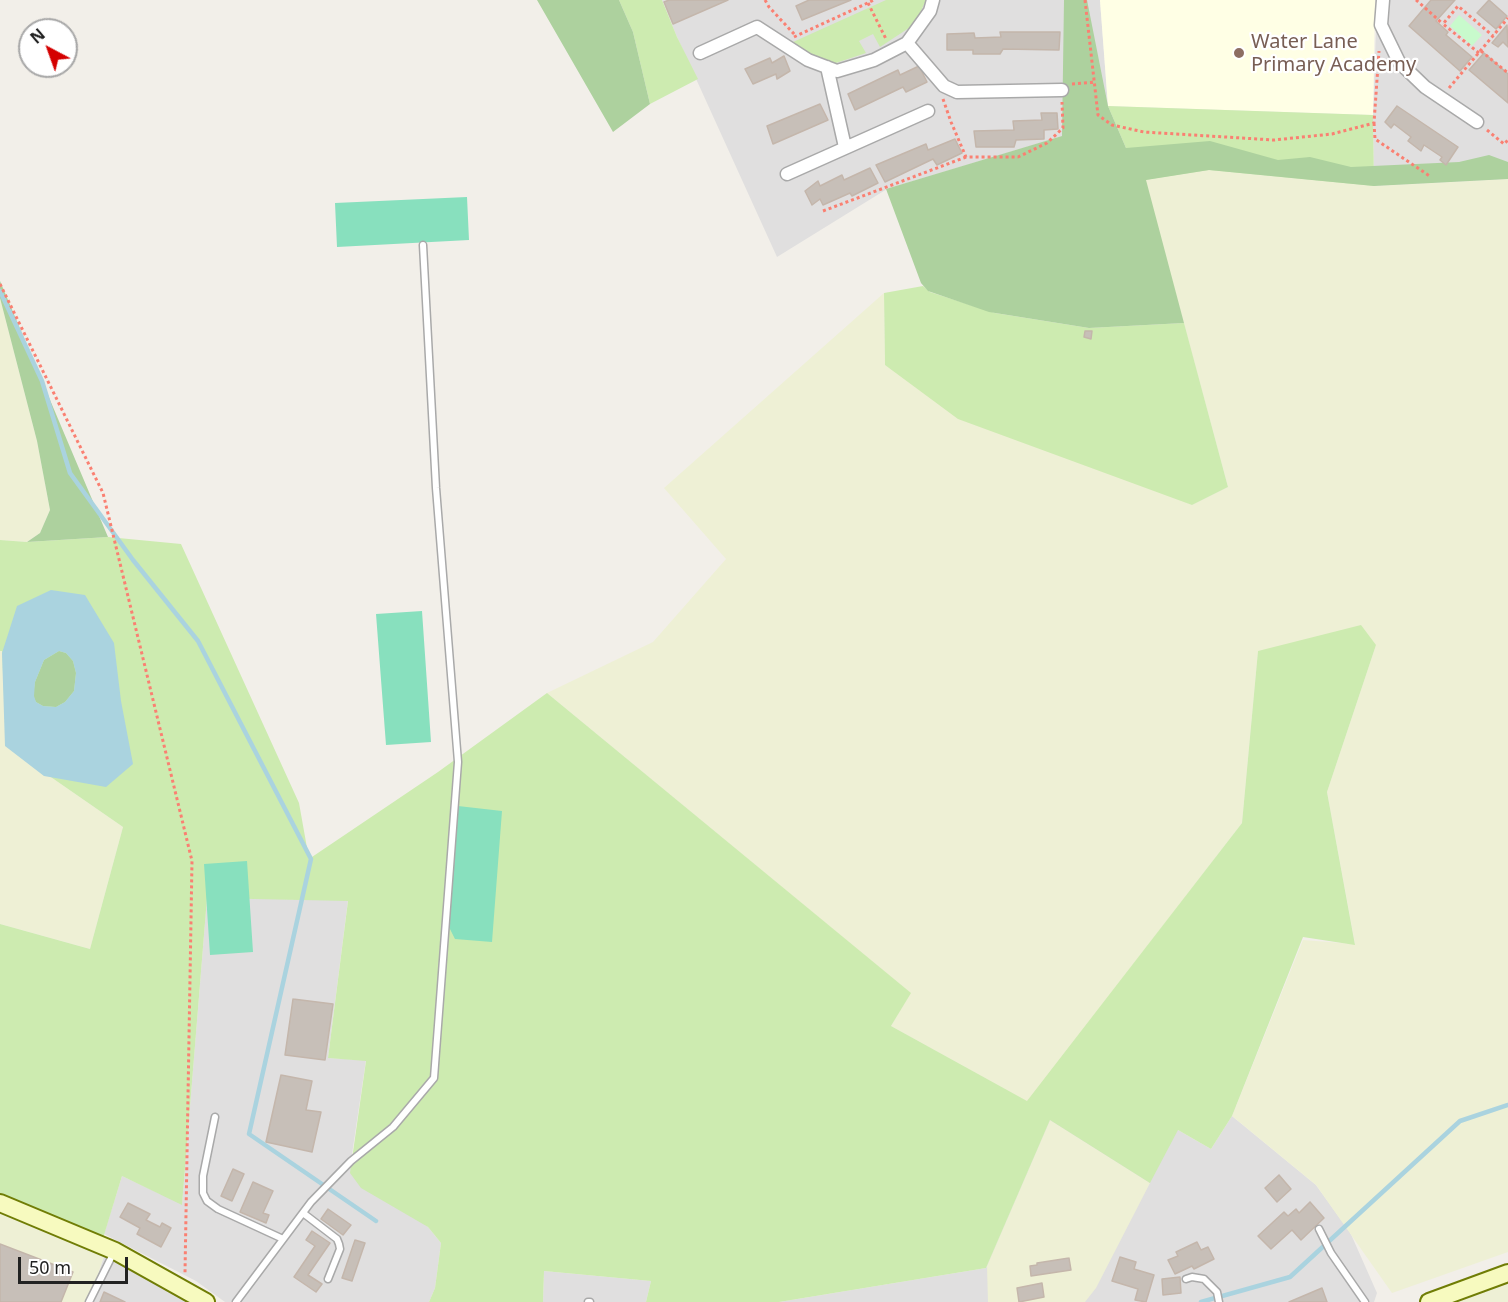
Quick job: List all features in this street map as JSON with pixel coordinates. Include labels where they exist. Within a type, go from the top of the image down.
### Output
[{"type":"main road","points":[[0,1203],[115,1251],[206,1302]]},
{"type":"main road","points":[[1429,1302],[1508,1273]]},
{"type":"street","points":[[700,53],[757,27],[808,60],[837,71],[874,60],[907,43],[930,11],[933,0]]},
{"type":"street","points":[[1383,0],[1381,25],[1399,62],[1441,99],[1477,122]]},
{"type":"street","points":[[907,43],[944,86],[957,92],[1062,87]]},
{"type":"street","points":[[827,67],[845,147]]},
{"type":"street","points":[[787,174],[928,111]]},
{"type":"lane","points":[[237,1302],[303,1213],[351,1161],[393,1127],[434,1078],[458,762],[436,488],[423,245]]},
{"type":"lane","points":[[215,1117],[203,1176],[203,1193],[207,1201],[218,1209],[283,1239]]},
{"type":"lane","points":[[303,1213],[337,1239],[339,1244],[340,1249],[328,1279]]},
{"type":"lane","points":[[1319,1229],[1331,1254],[1365,1302]]},
{"type":"lane","points":[[89,1302],[115,1251]]},
{"type":"lane","points":[[1186,1279],[1192,1277],[1204,1279],[1217,1292],[1219,1302]]},
{"type":"path","points":[[765,0],[769,8],[796,36]]},
{"type":"path","points":[[782,44],[874,0]]},
{"type":"path","points":[[1085,0],[1098,115],[1112,125],[1144,132],[1274,140],[1332,134],[1374,123]]},
{"type":"path","points":[[1416,0],[1443,24],[1508,73]]},
{"type":"path","points":[[868,3],[892,52]]},
{"type":"path","points":[[1443,24],[1458,6],[1493,36]]},
{"type":"path","points":[[1441,99],[1508,18]]},
{"type":"path","points":[[1381,25],[1374,123],[1376,139],[1431,177]]},
{"type":"path","points":[[1062,87],[1095,82]]},
{"type":"path","points":[[944,86],[943,98],[966,157]]},
{"type":"path","points":[[823,211],[966,157],[1018,157],[1047,144],[1063,128],[1062,114]]},
{"type":"path","points":[[1477,122],[1504,144],[1508,140]]},
{"type":"path","points":[[0,284],[103,493],[192,861],[184,1289]]},
{"type":"shaded area","points":[[662,0],[1100,0],[1108,106],[1063,136],[887,189],[777,257]]},
{"type":"shaded area","name":"Water Lane Primary Academy","points":[[1100,0],[1375,0],[1373,115],[1108,106]]},
{"type":"shaded area","points":[[1377,0],[1508,0],[1508,179],[1374,186],[1373,115]]},
{"type":"shaded area","points":[[1209,170],[1374,186],[1508,179],[1508,1252],[1392,1293],[1316,1185],[1232,1116],[1303,940],[1355,944],[1327,792],[1376,645],[1258,651],[1242,823],[1028,1102],[891,1026],[910,993],[547,693],[653,642],[726,559],[664,488],[884,293],[885,365],[1192,505],[1228,487],[1145,180]]},
{"type":"shaded area","points":[[0,298],[37,441],[50,510],[40,533],[27,542],[0,540]]},
{"type":"shaded area","points":[[0,651],[2,651],[6,746],[123,827],[90,949],[0,924]]},
{"type":"shaded area","points":[[207,898],[348,900],[328,1058],[366,1060],[351,1161],[428,1227],[441,1243],[435,1288],[429,1302],[225,1302],[196,1281],[104,1234],[122,1176],[182,1204]]},
{"type":"shaded area","points":[[1232,1116],[1316,1185],[1350,1232],[1377,1293],[1374,1302],[779,1302],[986,1268],[1050,1120],[1178,1130],[1211,1149]]},
{"type":"shaded area","points":[[1050,1120],[1150,1183],[1096,1288],[1085,1302],[988,1302],[987,1266]]},
{"type":"shaded area","points":[[0,1211],[104,1256],[89,1302],[0,1302]]},
{"type":"shaded area","points":[[104,1256],[192,1302],[89,1302]]},
{"type":"shaded area","points":[[544,1271],[651,1281],[646,1302],[543,1302]]},
{"type":"shaded area","points":[[1508,1282],[1508,1302],[1452,1302]]},
{"type":"green space","points":[[537,0],[619,0],[633,32],[650,104],[613,132]]},
{"type":"green space","points":[[619,0],[662,0],[698,79],[650,104],[633,32]]},
{"type":"green space","points":[[886,0],[926,0],[915,24],[880,47],[873,34],[859,41],[866,53],[836,63],[806,56],[793,42]]},
{"type":"green space","points":[[1064,0],[1087,0],[1108,106],[1126,148],[1210,141],[1278,160],[1310,157],[1351,167],[1459,162],[1489,155],[1508,162],[1508,179],[1374,186],[1209,170],[1146,180],[1184,323],[1089,328],[989,312],[928,291],[921,283],[886,189],[1062,136]]},
{"type":"green space","points":[[1459,15],[1482,35],[1472,46],[1450,26]]},
{"type":"green space","points":[[1108,106],[1373,115],[1374,186],[1209,170],[1145,180],[1126,148]]},
{"type":"green space","points":[[467,197],[469,240],[337,247],[335,203]]},
{"type":"green space","points":[[0,281],[108,537],[27,542],[40,533],[50,510],[37,441],[0,298]]},
{"type":"green space","points":[[923,286],[930,292],[995,313],[1089,328],[1184,323],[1228,487],[1192,505],[958,419],[885,365],[884,293]]},
{"type":"green space","points":[[108,537],[181,544],[299,803],[309,859],[438,772],[547,693],[911,993],[891,1026],[1027,1101],[1242,823],[1258,651],[1361,625],[1376,645],[1327,792],[1355,945],[1303,937],[1232,1116],[1211,1149],[1178,1130],[1150,1183],[1050,1120],[986,1268],[779,1302],[646,1302],[651,1281],[544,1271],[543,1302],[429,1302],[435,1288],[441,1243],[428,1227],[361,1188],[350,1173],[366,1061],[328,1058],[348,901],[207,898],[182,1205],[122,1176],[101,1245],[0,1203],[0,924],[90,949],[123,827],[6,746],[2,651],[0,651],[0,540],[27,542]]},
{"type":"green space","points":[[422,611],[431,742],[386,745],[376,614]]},
{"type":"green space","points":[[59,651],[66,653],[73,661],[76,673],[74,691],[65,702],[56,707],[43,706],[36,702],[33,696],[35,682],[44,660]]},
{"type":"green space","points":[[458,806],[502,811],[492,942],[455,939],[448,925]]},
{"type":"green space","points":[[247,861],[253,952],[210,955],[204,864]]},
{"type":"water","points":[[51,590],[85,595],[114,643],[121,701],[133,764],[106,787],[44,776],[5,746],[2,653],[17,606]],"holes":[[[59,651],[66,653],[73,661],[76,673],[74,691],[65,702],[56,707],[43,706],[36,702],[34,696],[35,682],[44,660]]]},
{"type":"building","points":[[669,0],[728,0],[673,24],[664,2]]},
{"type":"building","points":[[809,0],[851,0],[802,20],[796,6]]},
{"type":"building","points":[[1431,0],[1455,0],[1436,21],[1448,32],[1446,35],[1472,57],[1460,71],[1409,26]]},
{"type":"building","points":[[1489,0],[1507,16],[1496,29],[1477,13]]},
{"type":"building","points":[[1507,25],[1508,47],[1503,42],[1498,47],[1492,43]]},
{"type":"building","points":[[1000,32],[1060,32],[1059,50],[1003,49],[1000,54],[973,54],[973,50],[947,50],[947,34],[974,33],[975,38],[1001,37]]},
{"type":"building","points":[[1484,53],[1508,74],[1508,103],[1469,70]]},
{"type":"building","points":[[784,56],[790,71],[777,79],[776,74],[753,84],[745,69],[770,58],[772,63]]},
{"type":"building","points":[[919,66],[927,82],[906,92],[903,87],[855,110],[848,94],[898,70],[900,75]]},
{"type":"building","points":[[820,104],[828,120],[773,144],[767,126]]},
{"type":"building","points":[[1397,106],[1458,147],[1446,165],[1440,160],[1442,157],[1424,145],[1421,151],[1408,141],[1411,137],[1394,124],[1391,128],[1385,122]]},
{"type":"building","points":[[1041,113],[1057,113],[1058,129],[1044,130],[1044,139],[1016,140],[1014,147],[976,147],[974,131],[1014,130],[1013,121],[1042,120]]},
{"type":"building","points":[[955,139],[962,153],[937,165],[933,159],[885,182],[876,165],[926,144],[928,150]]},
{"type":"building","points":[[870,168],[878,183],[852,196],[850,193],[823,205],[820,199],[812,205],[805,191],[818,181],[820,186],[842,175],[844,180]]},
{"type":"building","points":[[1085,331],[1092,331],[1091,339],[1084,337]]},
{"type":"building","points":[[293,999],[333,1004],[325,1060],[285,1055]]},
{"type":"building","points":[[281,1075],[312,1081],[306,1110],[321,1112],[312,1152],[266,1142]]},
{"type":"building","points":[[233,1169],[244,1174],[232,1201],[221,1196]]},
{"type":"building","points":[[1279,1175],[1291,1189],[1277,1202],[1265,1188]]},
{"type":"building","points":[[253,1182],[273,1191],[263,1213],[269,1215],[266,1223],[240,1212]]},
{"type":"building","points":[[1310,1202],[1324,1218],[1301,1240],[1292,1230],[1271,1249],[1258,1236],[1284,1212],[1288,1216],[1296,1209],[1299,1213]]},
{"type":"building","points":[[128,1203],[150,1214],[146,1220],[160,1227],[162,1223],[171,1228],[161,1247],[137,1234],[140,1228],[120,1217]]},
{"type":"building","points":[[328,1209],[351,1225],[343,1235],[321,1219]]},
{"type":"building","points":[[312,1231],[330,1243],[308,1275],[322,1284],[316,1292],[294,1277],[315,1246],[306,1240]]},
{"type":"building","points":[[355,1240],[365,1243],[352,1281],[342,1278]]},
{"type":"building","points":[[1197,1242],[1201,1250],[1208,1247],[1214,1259],[1194,1269],[1192,1266],[1175,1274],[1168,1260],[1178,1256],[1176,1252]]},
{"type":"building","points":[[0,1244],[73,1272],[61,1302],[0,1302]]},
{"type":"building","points":[[1120,1257],[1136,1262],[1134,1269],[1154,1275],[1146,1302],[1135,1300],[1138,1289],[1112,1281]]},
{"type":"building","points":[[1069,1258],[1071,1270],[1031,1276],[1030,1266]]},
{"type":"building","points":[[1180,1277],[1181,1293],[1163,1295],[1162,1279]]},
{"type":"building","points":[[1042,1283],[1044,1297],[1019,1302],[1017,1288]]},
{"type":"building","points":[[1322,1288],[1327,1302],[1289,1302]]},
{"type":"building","points":[[104,1292],[125,1302],[100,1302]]},
{"type":"waterway","points":[[0,291],[42,381],[70,473],[133,560],[198,641],[311,859],[249,1134],[376,1221]]},
{"type":"waterway","points":[[1201,1302],[1290,1277],[1460,1121],[1508,1105]]},
{"type":"place","name":"Water Lane Primary Academy","points":[[1239,53]]}]
